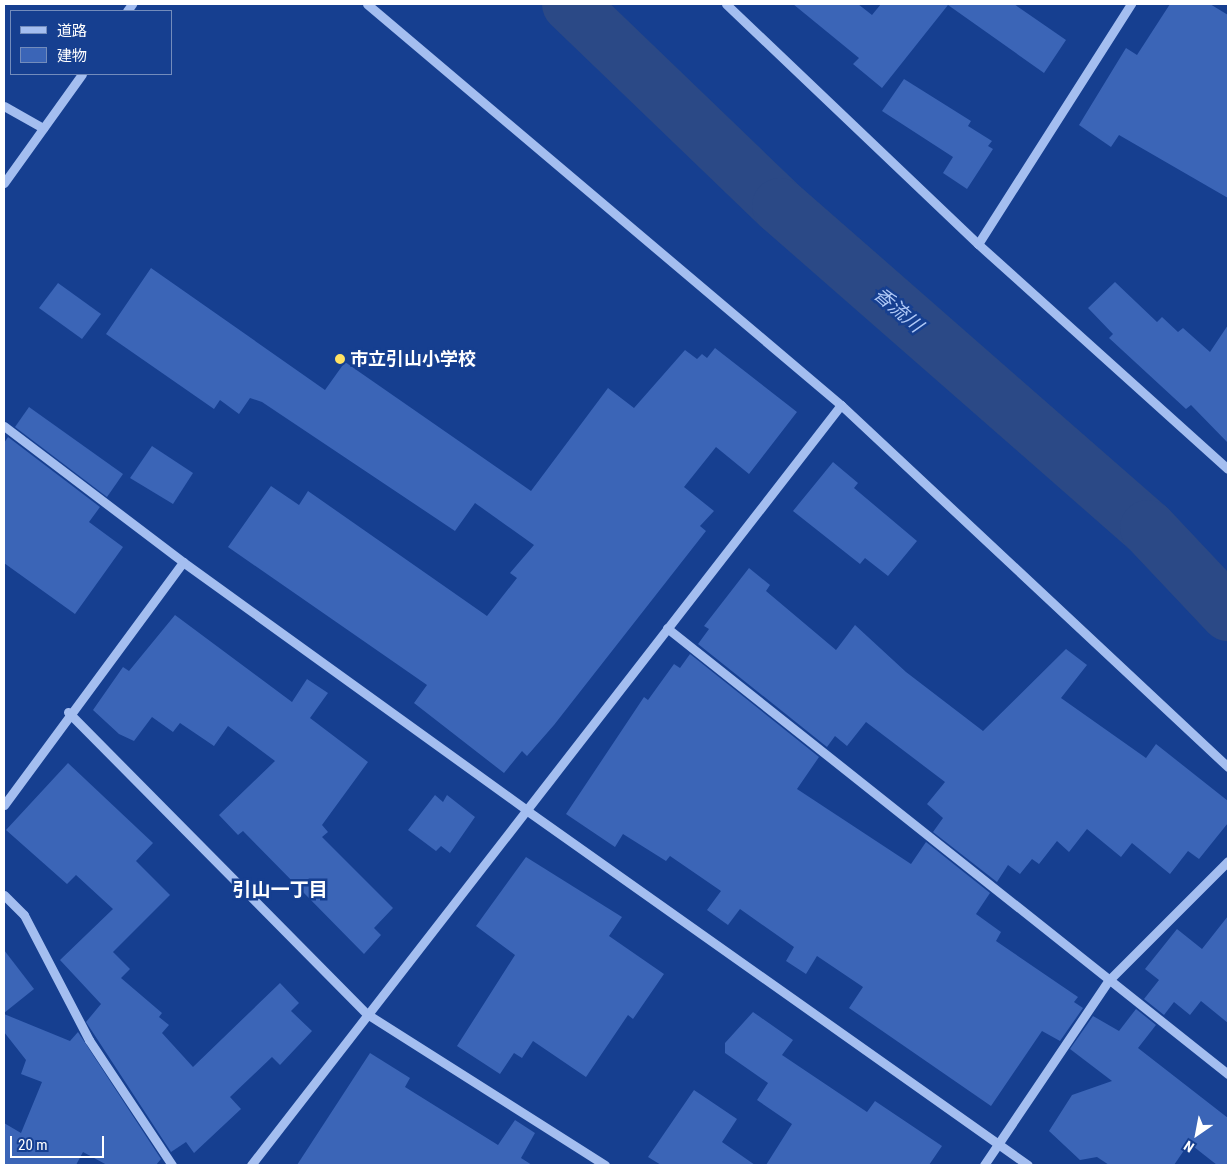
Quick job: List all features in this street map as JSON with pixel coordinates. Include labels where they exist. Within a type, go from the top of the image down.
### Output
[{"type":"street","points":[[367,4],[841,405],[1228,767]]},
{"type":"street","points":[[726,4],[978,244],[1228,468]]},
{"type":"street","points":[[978,244],[1131,4]]},
{"type":"street","points":[[4,183],[81,75]]},
{"type":"street","points":[[4,106],[43,128]]},
{"type":"street","points":[[251,1165],[367,1014],[529,812],[667,628],[841,405]]},
{"type":"street","points":[[4,426],[183,562],[529,812],[1028,1165]]},
{"type":"street","points":[[4,804],[68,712],[183,562]]},
{"type":"street","points":[[667,628],[1228,1074]]},
{"type":"street","points":[[68,712],[367,1014],[605,1165]]},
{"type":"street","points":[[984,1165],[1109,980],[1228,861]]},
{"type":"street","points":[[4,895],[24,915],[89,1040],[172,1165]]},
{"type":"building","points":[[793,4],[858,4],[872,15],[881,4],[1014,4],[1066,40],[1044,73],[948,5],[882,88],[853,64],[859,58]]},
{"type":"building","points":[[1170,4],[1210,4],[1228,15],[1228,198],[1119,135],[1111,147],[1079,125],[1126,48],[1137,55]]},
{"type":"building","points":[[904,79],[971,121],[968,126],[992,141],[988,146],[993,149],[967,189],[943,173],[953,157],[882,111]]},
{"type":"building","points":[[151,268],[325,390],[345,362],[531,491],[608,388],[634,408],[685,350],[697,359],[702,354],[707,358],[715,348],[797,412],[749,474],[716,447],[684,487],[714,511],[700,526],[706,531],[554,725],[527,756],[522,751],[504,773],[414,703],[427,685],[228,547],[271,486],[299,505],[308,491],[487,616],[517,578],[510,573],[534,545],[475,503],[455,531],[262,402],[250,398],[239,414],[220,400],[214,409],[106,334]]},
{"type":"building","points":[[1115,282],[1157,322],[1162,317],[1178,332],[1183,328],[1210,352],[1228,325],[1228,443],[1191,405],[1186,409],[1109,338],[1113,334],[1088,308]]},
{"type":"building","points":[[58,283],[101,314],[82,339],[39,308]]},
{"type":"building","points":[[29,407],[123,474],[107,497],[15,427]]},
{"type":"building","points":[[8,437],[100,507],[89,522],[123,547],[75,614],[4,563],[4,443]]},
{"type":"building","points":[[152,446],[193,473],[173,504],[130,478]]},
{"type":"building","points":[[833,462],[858,483],[854,488],[917,541],[888,576],[865,558],[860,564],[793,511]]},
{"type":"building","points":[[749,568],[770,585],[766,591],[836,650],[855,625],[906,672],[983,731],[1066,649],[1087,665],[1061,698],[1146,758],[1156,744],[1228,801],[1228,823],[1199,859],[1188,851],[1170,874],[1132,843],[1121,857],[1087,829],[1069,852],[1057,841],[1039,864],[1032,859],[1020,874],[1008,865],[997,882],[933,832],[943,818],[927,804],[945,782],[866,722],[847,746],[835,736],[827,747],[698,644],[709,629],[704,626]]},
{"type":"building","points":[[175,615],[292,702],[307,679],[328,693],[310,718],[368,762],[322,825],[328,832],[322,837],[393,908],[374,928],[381,935],[364,954],[243,831],[238,835],[219,815],[275,761],[228,726],[214,746],[180,723],[173,732],[152,717],[134,741],[119,734],[93,710],[123,667],[129,671]]},
{"type":"building","points":[[690,654],[819,757],[797,789],[911,864],[926,842],[990,893],[976,914],[1001,932],[996,941],[1078,997],[1074,1002],[1083,1008],[1060,1041],[1042,1031],[991,1106],[849,1008],[863,987],[817,956],[806,974],[786,961],[794,947],[740,909],[728,925],[707,910],[721,891],[670,856],[666,861],[623,834],[615,847],[566,814],[644,697],[648,700],[674,664],[680,668]]},
{"type":"building","points":[[68,763],[153,843],[136,861],[170,895],[113,952],[130,969],[121,978],[162,1013],[159,1017],[169,1025],[162,1033],[193,1067],[280,983],[299,1003],[291,1011],[312,1031],[280,1065],[272,1057],[230,1097],[241,1109],[194,1153],[186,1142],[171,1152],[86,1022],[101,1004],[60,960],[113,909],[76,875],[67,884],[6,830]]},
{"type":"building","points":[[435,795],[443,802],[447,795],[475,817],[450,853],[441,846],[436,851],[408,830]]},
{"type":"building","points":[[526,857],[622,917],[609,936],[664,974],[633,1019],[628,1015],[586,1077],[533,1041],[522,1058],[514,1053],[500,1074],[457,1046],[515,955],[476,926]]},
{"type":"building","points":[[1228,916],[1228,1023],[1201,1001],[1190,1015],[1174,1002],[1164,1015],[1144,999],[1159,980],[1145,969],[1177,929],[1202,949]]},
{"type":"building","points":[[4,950],[34,989],[4,1013]]},
{"type":"building","points":[[1136,1009],[1156,1025],[1138,1048],[1228,1118],[1228,1165],[1217,1165],[1189,1143],[1174,1165],[1109,1165],[1097,1157],[1080,1160],[1049,1131],[1072,1095],[1112,1081],[1070,1049],[1093,1016],[1119,1031]]},
{"type":"building","points":[[753,1012],[793,1040],[782,1055],[867,1112],[875,1101],[942,1146],[929,1165],[766,1165],[792,1124],[757,1100],[768,1083],[725,1053],[725,1043]]},
{"type":"building","points":[[4,1014],[70,1041],[78,1032],[161,1159],[156,1165],[107,1165],[83,1152],[76,1165],[4,1165],[4,1123],[21,1133],[42,1082],[21,1074],[26,1060],[4,1032]]},
{"type":"building","points":[[370,1053],[410,1078],[405,1087],[498,1145],[515,1120],[535,1133],[521,1158],[532,1165],[297,1165]]},
{"type":"building","points":[[694,1090],[737,1119],[722,1142],[755,1165],[661,1165],[648,1157]]},
{"type":"waterway","name":"香流川","points":[[570,4],[780,206],[1148,528],[1228,613]]},
{"type":"place","name":"市立引山小学校","points":[[340,359]]},
{"type":"district","name":"引山一丁目","points":[[280,890]]}]
